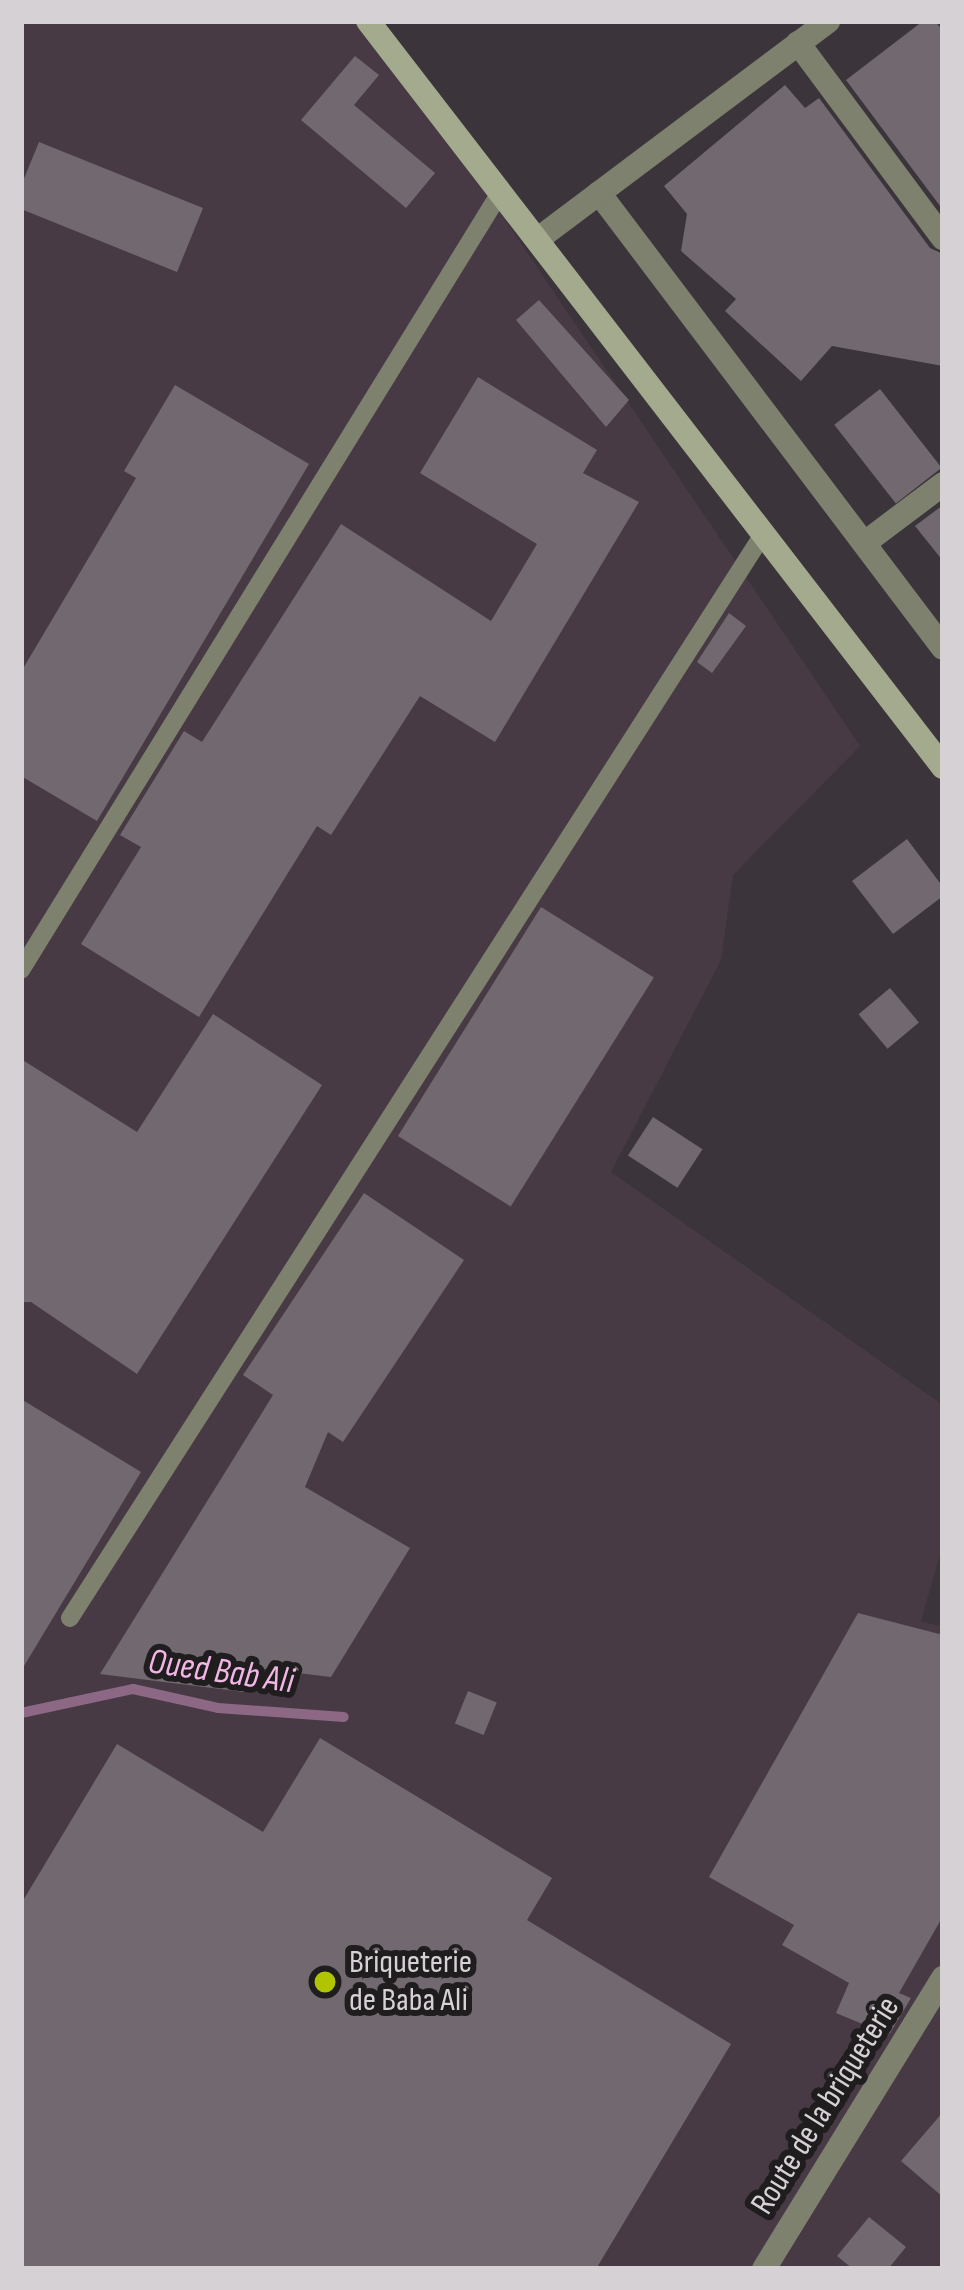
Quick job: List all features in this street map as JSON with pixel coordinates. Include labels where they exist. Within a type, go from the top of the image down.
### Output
[{"type":"main road","points":[[368,21],[943,767]]},
{"type":"street","points":[[538,238],[826,21]]},
{"type":"street","points":[[798,43],[943,238]]},
{"type":"street","points":[[599,193],[943,648]]},
{"type":"street","points":[[866,542],[943,484]]},
{"type":"street","name":"Route de la briqueterie","points":[[764,2269],[943,1978]]},
{"type":"lane","points":[[21,970],[500,193]]},
{"type":"lane","points":[[70,1618],[762,536]]},
{"type":"shaded area","points":[[21,21],[371,21],[860,746],[733,875],[721,960],[611,1172],[943,1405],[943,1544],[921,1621],[943,1627],[943,2269],[21,2269]]},
{"type":"building","points":[[923,21],[935,21],[943,31],[943,210],[846,80]]},
{"type":"building","points":[[355,56],[379,75],[354,105],[435,173],[406,208],[301,120]]},
{"type":"building","points":[[785,85],[805,108],[819,98],[930,248],[943,254],[943,366],[832,346],[801,381],[725,311],[736,299],[681,251],[687,214],[664,186]]},
{"type":"building","points":[[39,142],[203,208],[177,272],[21,209],[21,186]]},
{"type":"building","points":[[539,300],[629,400],[606,427],[516,320]]},
{"type":"building","points":[[478,377],[597,450],[583,473],[639,502],[495,742],[420,696],[331,835],[317,826],[199,1017],[81,944],[141,847],[120,835],[184,731],[202,742],[341,524],[491,621],[537,544],[420,473]]},
{"type":"building","points":[[175,385],[309,464],[97,821],[21,776],[21,672],[136,478],[124,471]]},
{"type":"building","points":[[880,389],[942,468],[896,504],[834,425]]},
{"type":"building","points":[[943,505],[943,561],[915,526]]},
{"type":"building","points":[[729,613],[746,626],[712,673],[697,662]]},
{"type":"building","points":[[907,839],[943,887],[943,896],[893,934],[852,881]]},
{"type":"building","points":[[541,907],[654,977],[511,1206],[398,1136]]},
{"type":"building","points":[[890,988],[919,1022],[888,1049],[859,1014]]},
{"type":"building","points":[[213,1014],[322,1085],[137,1374],[31,1302],[21,1302],[21,1059],[137,1132]]},
{"type":"building","points":[[653,1117],[702,1149],[677,1188],[628,1156]]},
{"type":"building","points":[[364,1193],[464,1260],[343,1442],[328,1432],[305,1487],[410,1548],[331,1677],[191,1660],[244,1692],[100,1674],[273,1395],[243,1375]]},
{"type":"building","points":[[21,1399],[141,1472],[21,1671]]},
{"type":"building","points":[[858,1613],[943,1635],[943,1916],[899,1993],[911,1998],[889,2035],[836,2013],[849,1983],[782,1945],[794,1925],[709,1877]]},
{"type":"building","points":[[468,1691],[497,1703],[484,1735],[455,1723]]},
{"type":"building","name":"Briqueterie de Baba Ali","points":[[320,1738],[552,1878],[527,1920],[731,2044],[596,2269],[21,2269],[21,1904],[117,1744],[263,1832]]},
{"type":"building","points":[[943,2112],[943,2197],[901,2161]]},
{"type":"building","points":[[869,2217],[906,2247],[888,2269],[853,2269],[837,2256]]},
{"type":"waterway","name":"Oued Bab Ali","points":[[21,1713],[133,1689],[218,1708],[344,1717]]},
{"type":"place","name":"Briqueterie de Baba Ali","points":[[325,1982]]}]
